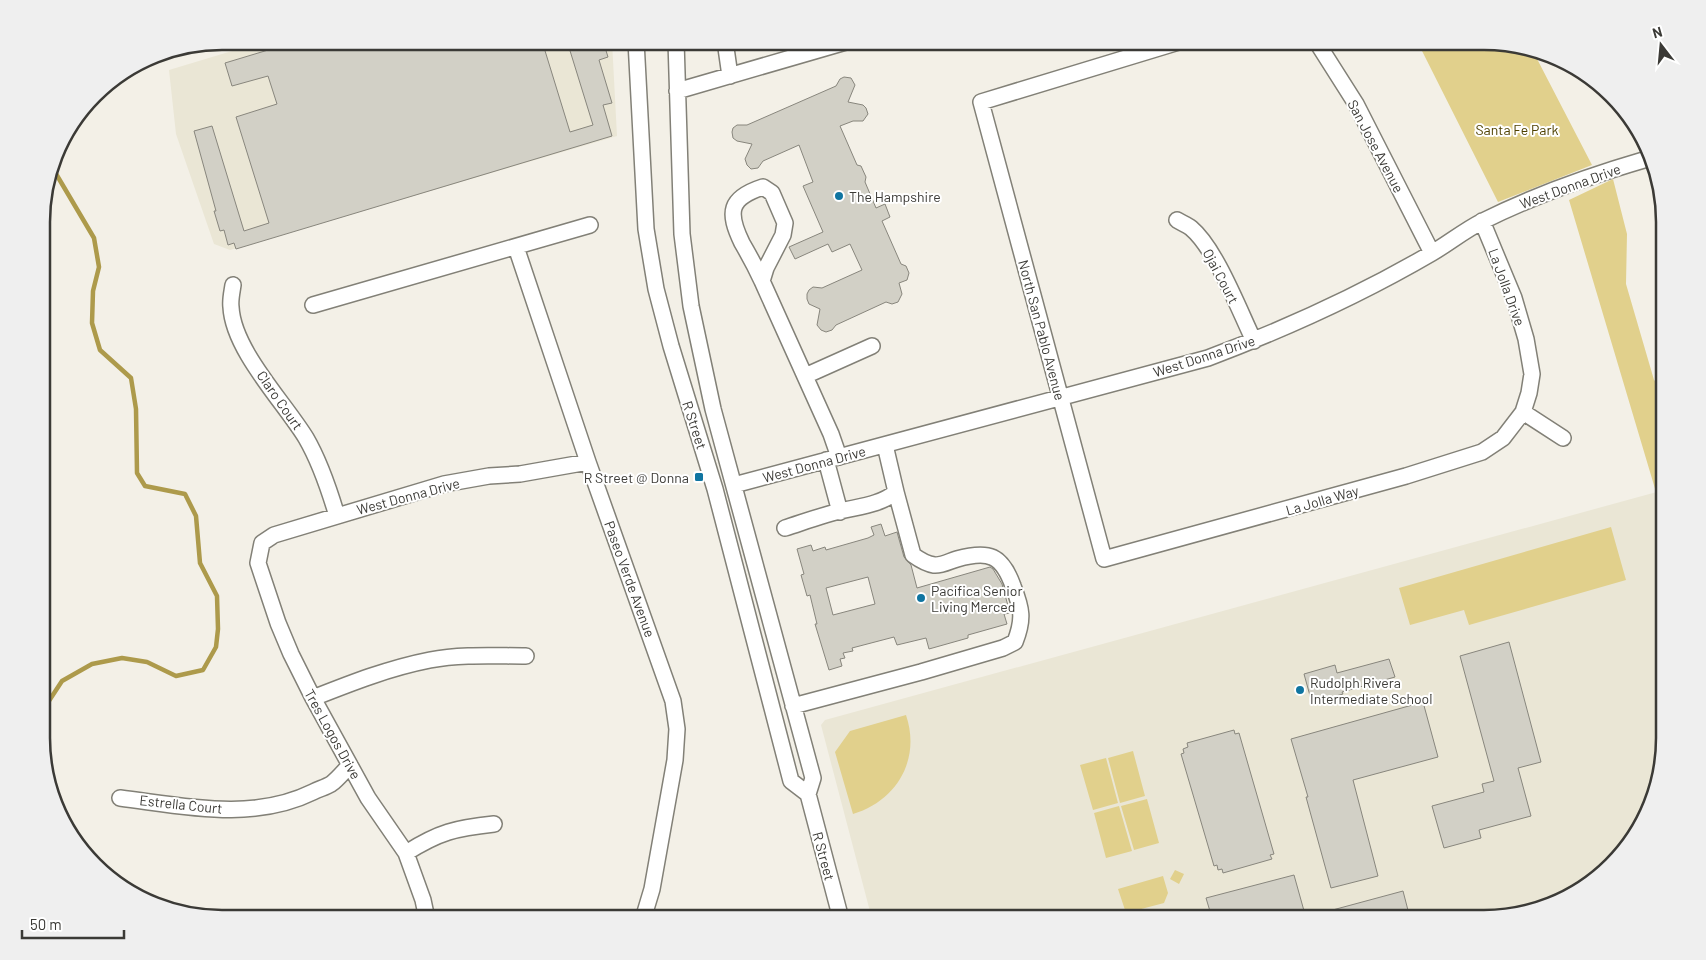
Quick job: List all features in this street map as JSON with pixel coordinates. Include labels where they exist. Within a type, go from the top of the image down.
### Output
[{"type":"street","name":"R Street","points":[[636,50],[646,229],[656,289],[671,346],[715,489],[792,781],[808,794]]},
{"type":"street","name":"R Street","points":[[676,50],[682,234],[691,306],[713,409],[813,778],[808,794],[839,910]]},
{"type":"street","points":[[726,50],[730,76]]},
{"type":"street","points":[[677,91],[818,50]]},
{"type":"street","name":"North San Pablo Avenue","points":[[1104,559],[981,102],[1126,50]]},
{"type":"street","name":"San Jose Avenue","points":[[1322,50],[1356,104],[1432,253]]},
{"type":"street","name":"West Donna Drive","points":[[734,485],[1208,358],[1254,341],[1346,299],[1432,253],[1482,222],[1558,190],[1617,168],[1644,161]]},
{"type":"street","points":[[762,281],[766,268],[784,235],[785,223],[772,193],[763,187],[741,197],[734,207],[732,217],[831,434],[840,512]]},
{"type":"street","name":"Ojai Court","points":[[1177,220],[1191,229],[1205,244],[1219,268],[1254,341]]},
{"type":"street","name":"La Jolla Drive","points":[[1482,222],[1514,298],[1526,339],[1532,374],[1523,412]]},
{"type":"street","points":[[313,305],[590,226]]},
{"type":"street","name":"Paseo Verde Avenue","points":[[516,247],[588,462],[673,701],[677,729],[675,760],[652,889],[646,910]]},
{"type":"street","name":"Claro Court","points":[[233,285],[230,307],[235,329],[266,382],[306,438],[330,492],[337,516]]},
{"type":"street","points":[[805,376],[872,346]]},
{"type":"street","points":[[1523,412],[1563,438]]},
{"type":"street","name":"La Jolla Way","points":[[1104,559],[1396,479],[1482,452],[1504,438],[1523,412]]},
{"type":"street","points":[[792,706],[966,659],[1003,648],[1015,642],[1021,625],[1020,604],[1008,573],[1001,562],[992,556],[979,555],[959,558],[936,566],[922,562],[914,555],[885,445]]},
{"type":"street","name":"West Donna Drive","points":[[262,543],[274,535],[444,484],[489,476],[520,474],[588,462]]},
{"type":"street","points":[[785,528],[887,499],[896,492]]},
{"type":"street","name":"Tres Logos Drive","points":[[262,543],[258,563],[281,630],[313,698],[368,798],[406,853],[425,910]]},
{"type":"street","points":[[313,698],[381,672],[431,660],[458,657],[526,656]]},
{"type":"street","name":"Estrella Court","points":[[120,798],[219,810],[265,808],[299,799],[331,784],[350,765]]},
{"type":"street","points":[[406,853],[427,839],[453,829],[494,824]]},
{"type":"shaded area","points":[[235,50],[612,50],[617,136],[230,250],[214,244],[176,134],[169,70]]},
{"type":"shaded area","name":"Rudolph Rivera Intermediate School","points":[[1656,492],[1656,749],[1653,772],[1647,793],[1633,824],[1606,860],[1570,887],[1550,897],[1518,907],[1495,910],[870,910],[821,725],[825,720]]},
{"type":"green space","name":"Santa Fe Park","points":[[1422,50],[1506,51],[1537,59],[1592,165],[1498,202]]},
{"type":"green space","points":[[1613,179],[1627,234],[1626,284],[1656,382],[1656,492],[1569,200]]},
{"type":"green space","points":[[1611,527],[1626,580],[1469,625],[1464,610],[1410,625],[1399,588]]},
{"type":"green space","points":[[906,715],[910,731],[910,747],[902,776],[893,789],[882,799],[869,808],[853,814],[835,752],[850,731]]},
{"type":"green space","points":[[1133,751],[1145,796],[1120,803],[1108,758]]},
{"type":"green space","points":[[1106,758],[1118,803],[1093,810],[1080,765]]},
{"type":"green space","points":[[1147,799],[1159,843],[1134,850],[1121,806]]},
{"type":"green space","points":[[1119,806],[1132,851],[1106,858],[1094,813]]},
{"type":"green space","points":[[1175,870],[1184,874],[1179,884],[1170,879]]},
{"type":"green space","points":[[1163,876],[1168,893],[1164,903],[1137,910],[1125,910],[1118,889]]},
{"type":"building","points":[[268,50],[545,50],[570,132],[593,125],[570,50],[606,50],[608,57],[599,60],[612,103],[603,105],[612,136],[236,249],[234,243],[228,245],[224,230],[220,231],[194,131],[212,126],[244,231],[269,223],[236,117],[277,104],[268,76],[232,86],[225,63]]},
{"type":"building","name":"The Hampshire","points":[[844,77],[851,78],[855,85],[848,102],[863,105],[868,114],[863,121],[853,121],[840,126],[857,165],[861,166],[866,177],[865,182],[876,208],[885,204],[890,217],[882,221],[901,264],[906,266],[909,273],[907,280],[899,283],[902,294],[898,302],[892,304],[886,302],[836,325],[832,330],[826,332],[817,325],[820,309],[809,304],[807,294],[813,287],[822,288],[862,270],[850,244],[832,252],[828,244],[795,259],[789,247],[823,232],[803,186],[813,182],[799,145],[763,161],[758,168],[751,169],[745,159],[752,144],[737,141],[733,138],[732,132],[733,128],[737,125],[747,125],[836,86],[840,79]]},
{"type":"building","name":"Pacifica Senior Living Merced","points":[[881,524],[885,536],[897,532],[904,557],[911,565],[917,588],[990,567],[993,569],[1002,584],[1010,613],[1004,614],[1007,624],[929,649],[926,638],[897,645],[894,637],[852,648],[853,651],[843,653],[845,658],[840,659],[842,666],[829,670],[815,624],[817,624],[810,595],[807,596],[801,575],[804,574],[797,549],[811,545],[813,551],[825,547],[826,550],[868,538],[874,535],[871,527]],"holes":[[[868,577],[875,604],[833,615],[826,588]]]},
{"type":"building","points":[[1509,642],[1541,762],[1518,768],[1531,816],[1479,830],[1481,838],[1444,848],[1432,806],[1484,792],[1482,784],[1494,781],[1460,656]]},
{"type":"building","points":[[1389,659],[1395,677],[1342,692],[1343,694],[1312,703],[1304,674],[1335,665],[1337,673]]},
{"type":"building","points":[[1423,702],[1438,757],[1353,780],[1378,876],[1331,888],[1291,739]]},
{"type":"building","points":[[1234,730],[1235,734],[1239,733],[1274,854],[1270,855],[1272,859],[1223,873],[1222,869],[1218,870],[1217,865],[1214,866],[1181,754],[1184,753],[1183,749],[1188,747],[1187,743]]},
{"type":"building","points":[[1294,875],[1304,910],[1210,910],[1206,898]]},
{"type":"building","points":[[1403,891],[1408,910],[1333,910]]},
{"type":"waterway","points":[[50,699],[62,681],[92,664],[122,658],[147,662],[176,676],[203,670],[216,647],[218,629],[217,596],[200,563],[196,516],[185,494],[145,486],[137,473],[136,409],[131,378],[100,350],[92,323],[93,291],[99,267],[94,238],[57,175]]},
{"type":"place","name":"The Hampshire","points":[[839,196]]},
{"type":"place","name":"R Street @ Donna","points":[[699,477]]},
{"type":"place","name":"Pacifica Senior Living Merced","points":[[921,598]]},
{"type":"place","name":"Rudolph Rivera Intermediate School","points":[[1300,690]]}]
